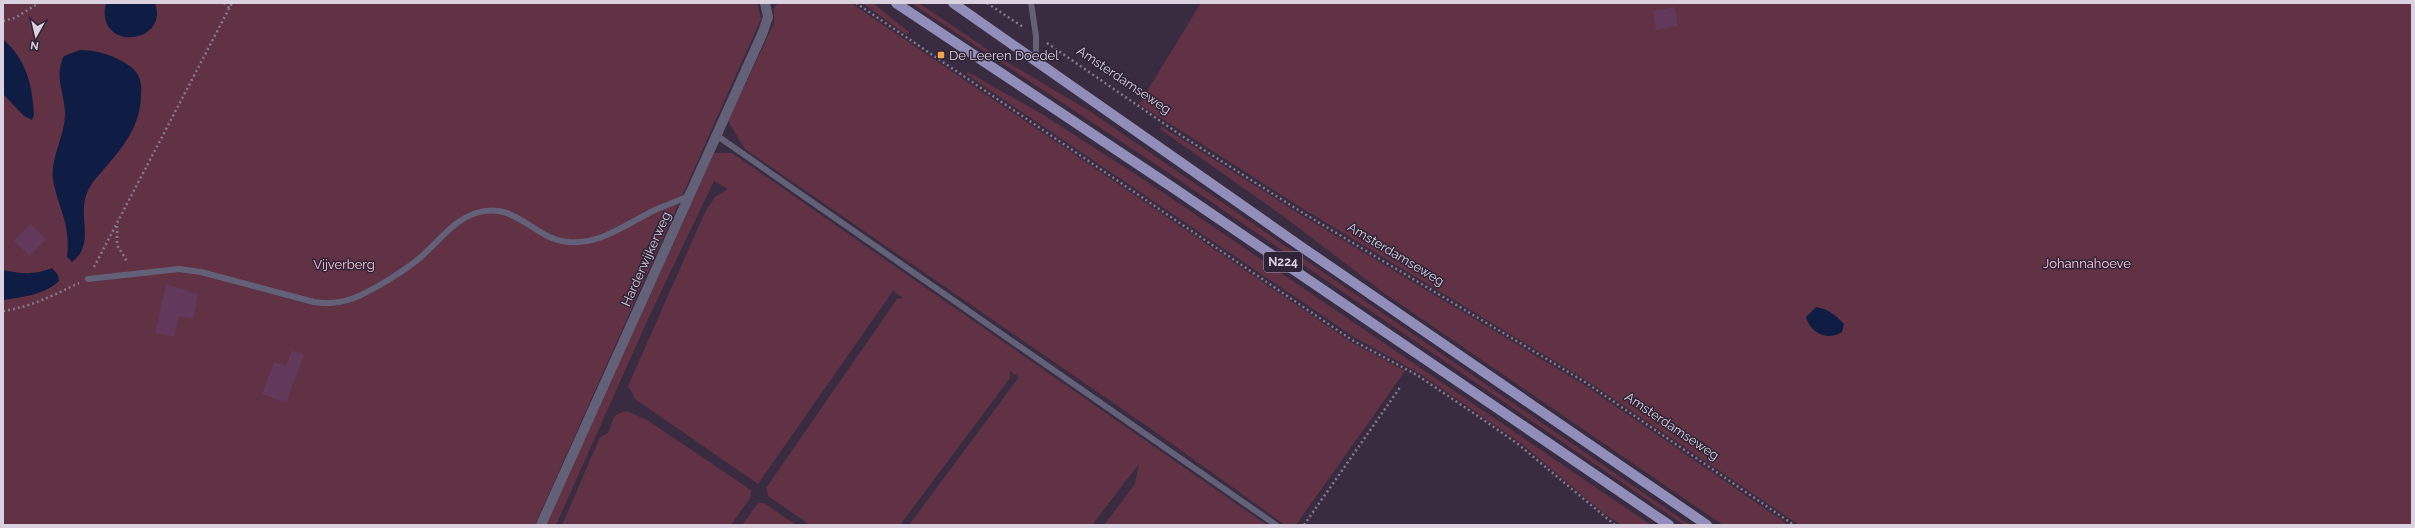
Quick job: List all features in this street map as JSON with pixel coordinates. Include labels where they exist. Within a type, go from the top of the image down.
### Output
[{"type":"main road","name":"N224","points":[[896,3],[1172,187],[1669,525]]},
{"type":"main road","name":"N224","points":[[953,3],[1306,250],[1707,525]]},
{"type":"street","name":"Harderwijkerweg","points":[[541,525],[768,17],[764,3]]},
{"type":"lane","points":[[1031,3],[1036,36],[1036,62]]},
{"type":"lane","points":[[716,135],[1276,525]]},
{"type":"lane","points":[[88,279],[140,272],[180,269],[201,272],[314,302],[337,304],[372,290],[404,270],[421,257],[449,229],[474,213],[488,209],[502,210],[557,240],[580,241],[614,232],[654,211],[689,196]]},
{"type":"path","points":[[3,20],[15,18],[39,3]]},
{"type":"path","points":[[224,3],[229,8]]},
{"type":"path","points":[[3,311],[21,309],[57,295],[88,279],[232,3]]},
{"type":"path","points":[[856,3],[1352,340],[1418,375],[1488,423],[1518,444],[1615,525]]},
{"type":"path","name":"Amsterdamseweg","points":[[987,3],[1185,138],[1297,209],[1579,378],[1794,525]]},
{"type":"path","points":[[117,223],[118,245],[125,260],[140,272]]},
{"type":"path","points":[[1304,525],[1401,386]]},
{"type":"green space","name":"Vijverberg","points":[[3,3],[757,3],[761,19],[535,525],[3,525]]},
{"type":"green space","points":[[778,3],[851,3],[1351,342],[1405,371],[1296,525],[1285,525],[1154,431],[745,149],[728,121],[774,23],[774,8]]},
{"type":"green space","points":[[862,3],[873,3],[909,32],[907,35]]},
{"type":"green space","points":[[911,3],[919,3],[997,56],[1091,112],[1690,525],[1684,525],[1163,169]]},
{"type":"green space","name":"Johannahoeve","points":[[1201,3],[2412,3],[2412,525],[1799,525],[1586,380],[1305,210],[1139,104]]},
{"type":"green space","points":[[968,72],[1042,114],[1152,185],[1651,525],[1621,525],[1601,511],[1521,443],[1422,375],[1354,337],[966,74]]},
{"type":"green space","points":[[1161,126],[1301,215],[1583,384],[1789,525],[1723,525],[1384,293],[1287,219],[1160,129]]},
{"type":"green space","points":[[714,153],[732,153],[1267,525],[1104,525],[1135,484],[1139,464],[1092,525],[909,525],[1019,377],[1010,371],[1010,378],[900,525],[810,525],[768,496],[766,488],[897,299],[903,298],[893,291],[758,484],[635,399],[628,386],[705,212],[715,197],[728,189],[714,181],[648,319],[556,525],[546,525]]},
{"type":"green space","points":[[627,411],[647,420],[751,490],[750,498],[731,525],[562,525],[600,437],[608,433],[613,419],[617,414]]},
{"type":"green space","points":[[758,503],[764,503],[796,525],[742,525]]},
{"type":"water","points":[[106,3],[155,3],[157,17],[152,28],[143,34],[132,37],[120,36],[111,30],[105,19]]},
{"type":"water","points":[[3,39],[18,56],[27,74],[32,93],[34,115],[32,120],[24,116],[3,94]]},
{"type":"water","points":[[80,50],[100,52],[125,63],[134,70],[138,76],[141,82],[141,90],[140,105],[135,125],[118,152],[88,190],[84,202],[85,238],[83,247],[79,255],[72,262],[67,257],[68,245],[66,225],[55,190],[53,164],[65,116],[60,79],[61,64],[64,56]]},
{"type":"water","points":[[52,268],[58,275],[59,281],[53,286],[33,295],[3,300],[3,270],[28,273],[40,272]]},
{"type":"water","points":[[1816,307],[1835,315],[1844,324],[1842,332],[1837,335],[1826,336],[1816,332],[1808,323],[1806,317]]},
{"type":"building","points":[[1675,7],[1678,26],[1656,30],[1653,11]]},
{"type":"building","points":[[31,224],[46,239],[30,256],[14,241]]},
{"type":"building","points":[[166,284],[198,294],[193,319],[179,316],[174,337],[155,333]]},
{"type":"building","points":[[292,350],[304,355],[286,403],[262,394],[274,362],[286,366]]},
{"type":"place","name":"De Leeren Doedel","points":[[941,55]]}]
